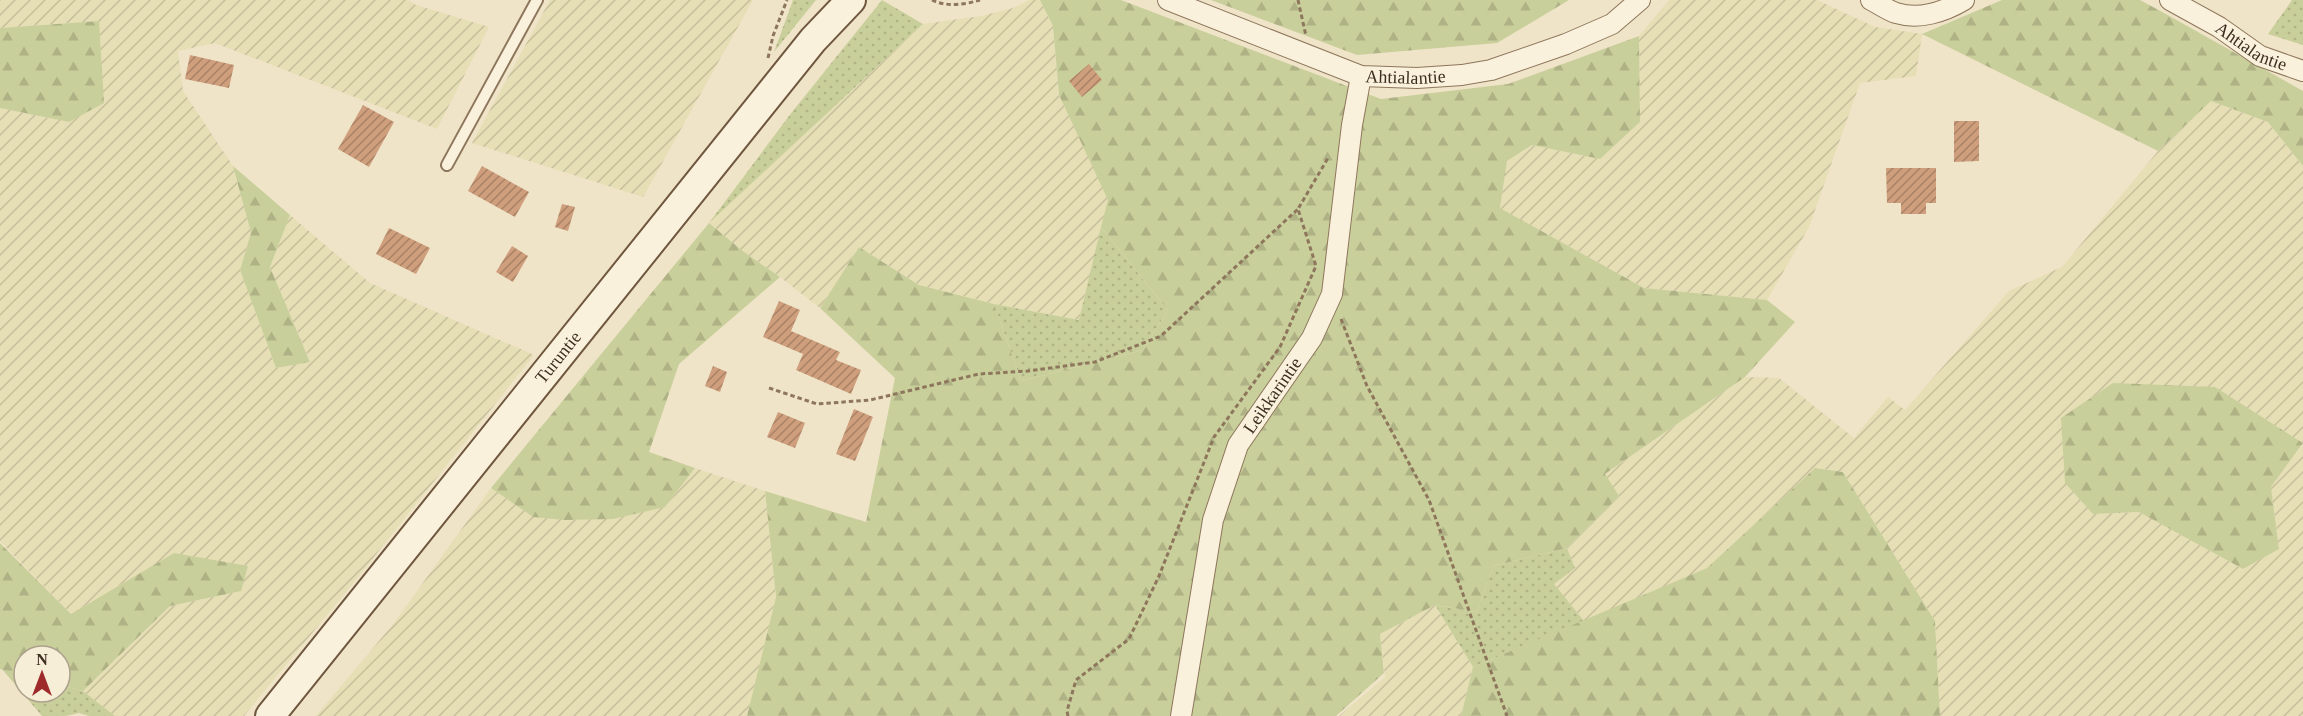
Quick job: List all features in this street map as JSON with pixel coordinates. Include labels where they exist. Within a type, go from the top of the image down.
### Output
[{"type":"main road","name":"Turuntie","points":[[270,716],[813,40],[851,0]]},
{"type":"street","name":"Ahtialantie","points":[[1168,0],[1361,76],[1417,78],[1462,75],[1491,70],[1566,44],[1612,24],[1640,0]]},
{"type":"street","points":[[1871,0],[1896,13],[1925,16],[1964,0]]},
{"type":"street","name":"Ahtialantie","points":[[2170,0],[2219,27],[2260,56],[2303,71]]},
{"type":"street","name":"Leikkarintie","points":[[1181,716],[1213,520],[1238,445],[1312,338],[1332,294],[1352,125],[1361,76]]},
{"type":"lane","points":[[447,165],[537,0]]},
{"type":"path","points":[[766,98],[766,65],[773,36],[787,0]]},
{"type":"path","points":[[932,0],[942,5],[980,0]]},
{"type":"path","points":[[1298,0],[1309,55]]},
{"type":"path","points":[[769,388],[817,404],[870,400],[979,374],[1028,371],[1095,362],[1161,336],[1230,274],[1298,208],[1329,156]]},
{"type":"path","points":[[1068,716],[1067,711],[1076,680],[1129,639],[1159,576],[1214,436],[1280,347],[1316,266],[1298,208]]},
{"type":"path","points":[[1332,294],[1367,386],[1429,500],[1507,716]]},
{"type":"shaded area","points":[[0,0],[408,0],[416,5],[489,27],[437,129],[215,43],[178,51],[183,91],[233,166],[251,233],[240,270],[276,368],[310,361],[270,267],[290,215],[370,283],[534,355],[351,586],[244,716],[115,716],[83,691],[170,606],[241,591],[174,553],[71,614],[0,541],[0,108],[69,122],[99,21],[0,28]]},
{"type":"shaded area","points":[[550,0],[753,0],[643,197],[472,143]]},
{"type":"shaded area","points":[[1029,0],[1040,0],[1053,26],[1059,95],[1109,200],[1079,320],[994,304],[919,285],[859,247],[820,308],[709,223],[923,24],[981,16],[1013,8]]},
{"type":"shaded area","points":[[1669,0],[1817,0],[1875,27],[1922,34],[1916,76],[1860,83],[1809,227],[1767,300],[1644,288],[1500,208],[1507,161],[1532,145],[1600,159],[1640,122],[1639,36]]},
{"type":"shaded area","points":[[2211,101],[2268,122],[2303,166],[2303,443],[2214,387],[2093,514],[2139,512],[2243,569],[2279,548],[2271,487],[2303,444],[2303,716],[1940,716],[1935,621],[1843,472],[1815,468],[1707,568],[1584,621],[1553,584],[1575,568],[1567,548],[1619,496],[1604,475],[1745,377],[1779,378],[1854,438],[1888,397],[1905,410],[2009,291],[2062,267],[2158,151]]},
{"type":"shaded area","points":[[695,468],[765,491],[776,597],[747,716],[316,716],[394,623],[491,488],[533,517],[665,507]]},
{"type":"shaded area","points":[[1435,605],[1473,667],[1461,716],[1339,716],[1385,677],[1380,634]]},
{"type":"green space","points":[[793,0],[816,0],[774,52]]},
{"type":"green space","points":[[882,0],[923,24],[709,223],[792,112]]},
{"type":"green space","points":[[1040,0],[1121,0],[1381,99],[1508,84],[1639,36],[1640,122],[1600,159],[1532,145],[1507,161],[1500,208],[1644,288],[1767,300],[1795,322],[1745,377],[1605,474],[1619,496],[1567,548],[1493,566],[1477,612],[1435,605],[1380,634],[1384,673],[1336,716],[747,716],[776,597],[765,491],[866,522],[895,378],[820,308],[859,247],[919,285],[994,304],[1021,381],[1143,350],[1168,310],[1101,227],[1108,200],[1059,95],[1053,26]]},
{"type":"green space","points":[[1211,0],[1569,0],[1497,43],[1357,55]]},
{"type":"green space","points":[[2002,0],[2140,0],[2164,13],[2303,91],[2303,166],[2268,122],[2211,101],[2158,151],[1922,34]]},
{"type":"green space","points":[[2292,0],[2303,0],[2303,45],[2268,34]]},
{"type":"green space","points":[[99,21],[104,103],[69,122],[0,108],[0,28]]},
{"type":"green space","points":[[233,166],[290,215],[270,267],[310,362],[276,368],[240,270],[251,233]]},
{"type":"green space","points":[[709,223],[744,252],[780,277],[679,364],[649,452],[695,468],[665,507],[613,519],[565,520],[533,517],[491,488]]},
{"type":"green space","points":[[1101,227],[1168,310],[1143,350],[1021,381],[994,304],[1079,320]]},
{"type":"green space","points":[[2113,383],[2215,387],[2303,443],[2271,487],[2279,549],[2243,569],[2139,512],[2093,514],[2065,483],[2061,418]]},
{"type":"green space","points":[[1815,468],[1843,472],[1935,621],[1940,716],[1461,716],[1473,667],[1707,568]]},
{"type":"green space","points":[[0,543],[71,614],[174,553],[248,566],[241,591],[170,606],[83,691],[72,688],[72,644],[12,644],[12,672],[0,669]]},
{"type":"green space","points":[[1567,548],[1575,568],[1554,584],[1584,621],[1473,667],[1435,605],[1477,612],[1493,566]]},
{"type":"green space","points":[[1,668],[12,671],[12,681]]},
{"type":"green space","points":[[72,688],[83,691],[115,716],[89,716],[79,713],[66,716],[42,716],[32,704],[72,704]]},
{"type":"building","points":[[190,55],[234,65],[229,88],[185,79]]},
{"type":"building","points":[[1089,64],[1102,80],[1082,97],[1069,81]]},
{"type":"building","points":[[363,105],[394,122],[369,167],[338,149]]},
{"type":"building","points":[[1954,121],[1979,121],[1979,161],[1954,162]]},
{"type":"building","points":[[482,166],[529,192],[515,217],[468,191]]},
{"type":"building","points":[[1886,168],[1936,168],[1936,203],[1926,203],[1926,214],[1901,214],[1901,203],[1887,203]]},
{"type":"building","points":[[562,204],[575,207],[568,231],[555,227]]},
{"type":"building","points":[[389,228],[430,248],[416,274],[376,254]]},
{"type":"building","points":[[512,246],[528,256],[513,282],[496,272]]},
{"type":"building","points":[[779,301],[800,310],[791,331],[840,352],[836,360],[861,370],[851,394],[796,370],[803,354],[763,337]]},
{"type":"building","points":[[713,366],[727,372],[720,392],[705,386]]},
{"type":"building","points":[[854,409],[873,417],[855,461],[836,454]]},
{"type":"building","points":[[778,412],[805,423],[795,448],[767,437]]}]
